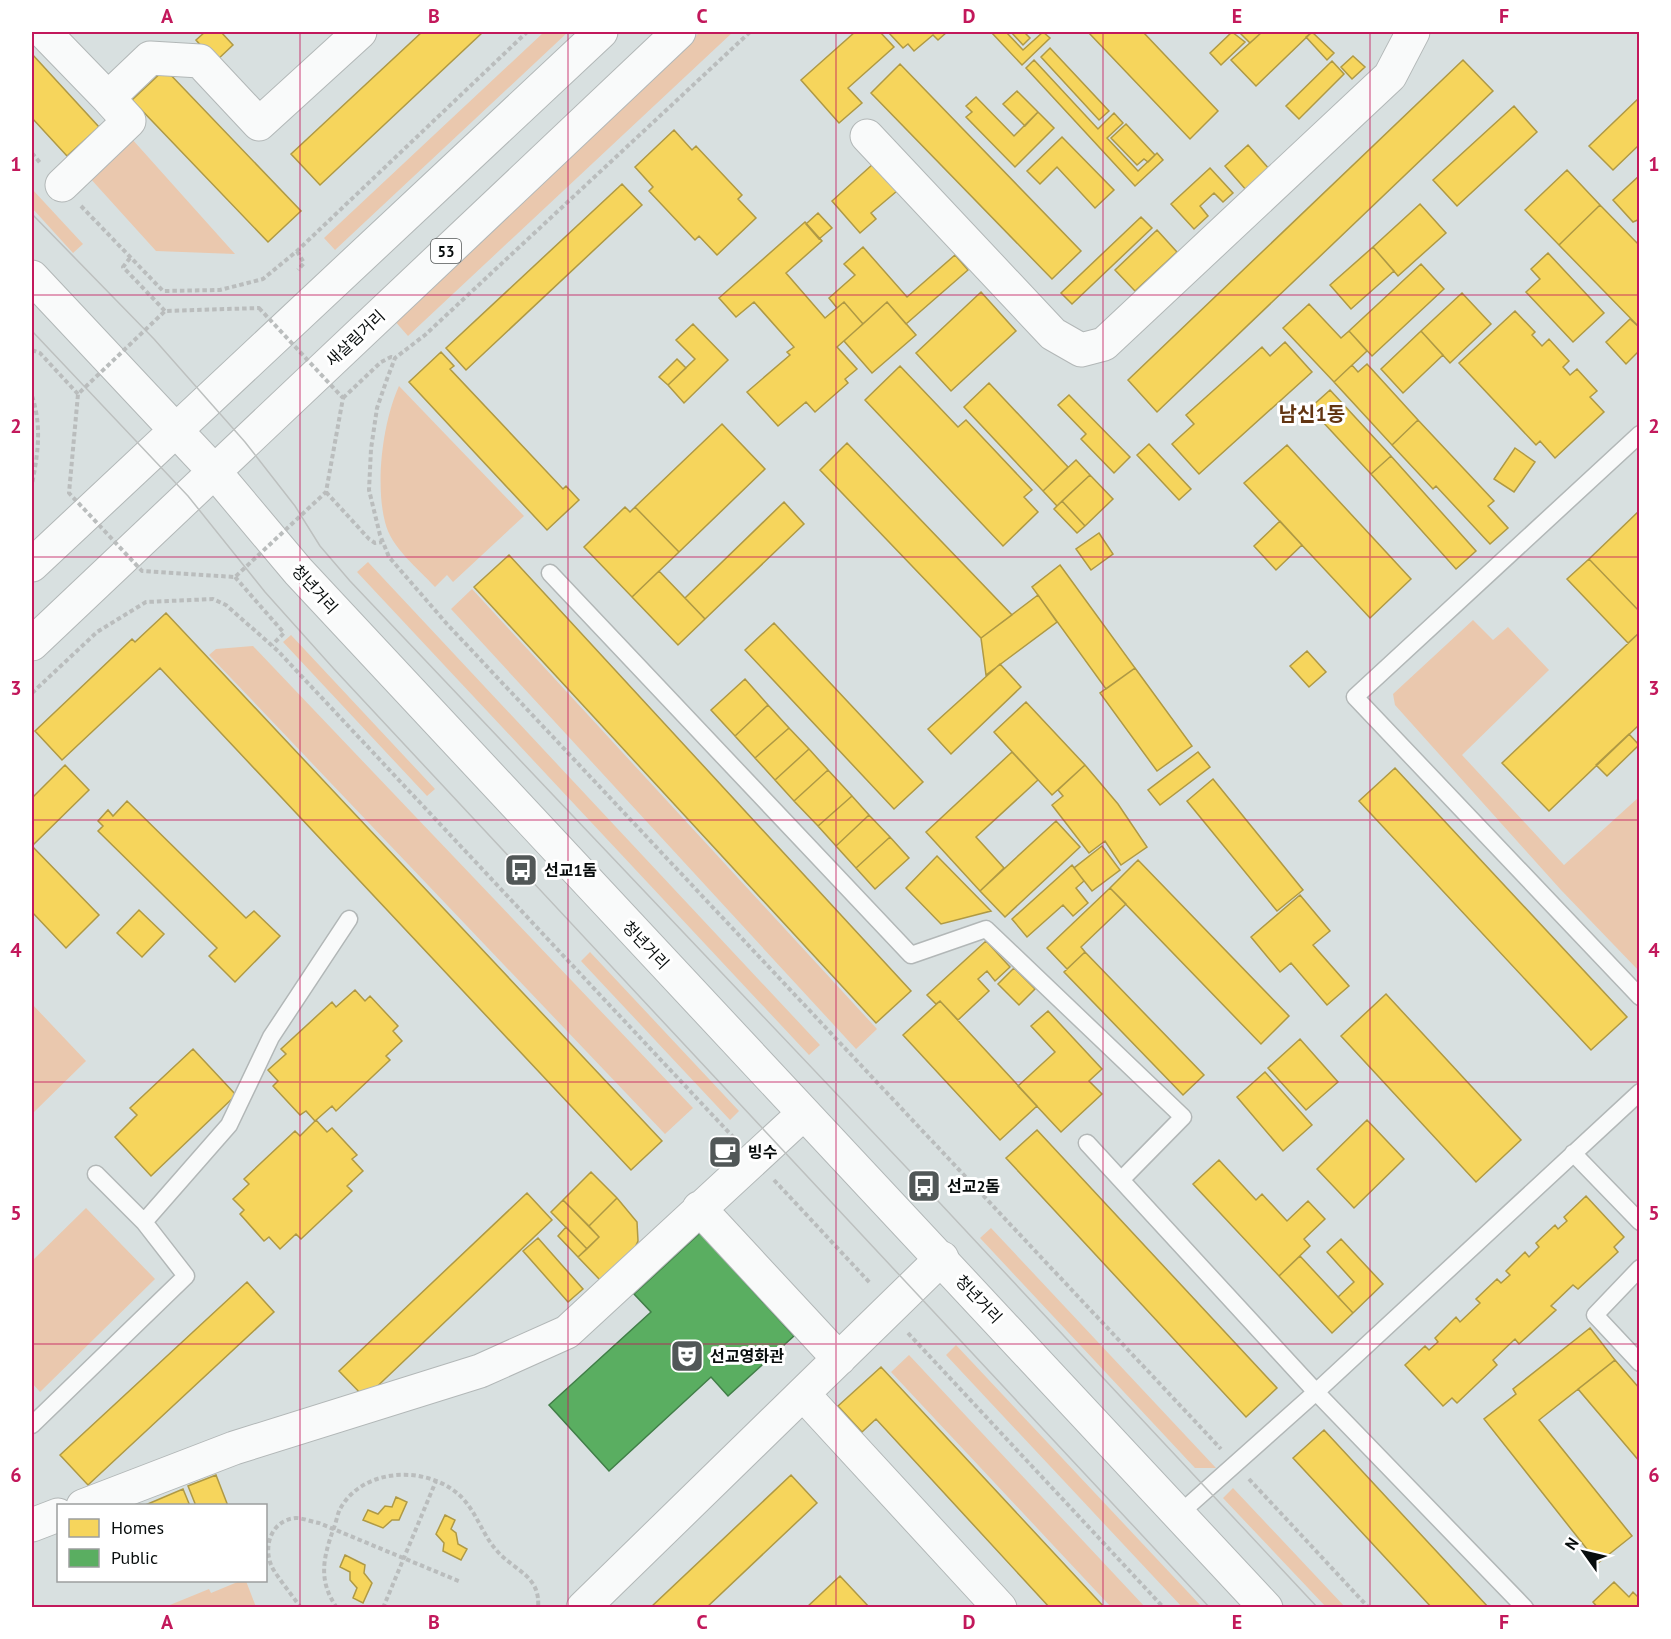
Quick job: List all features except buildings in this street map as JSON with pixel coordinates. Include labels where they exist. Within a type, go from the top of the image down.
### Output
[{"type":"main road","points":[[44,32],[129,121],[62,185]]},
{"type":"main road","points":[[108,98],[150,58],[200,61],[259,124],[360,32]]},
{"type":"main road","points":[[32,565],[602,32]]},
{"type":"main road","name":"새살림거리","points":[[32,644],[679,32]]},
{"type":"main road","points":[[867,136],[1053,334],[1081,350],[1104,344],[1390,76],[1413,32]]},
{"type":"main road","name":"청년거리","points":[[32,277],[214,471],[298,571],[803,1114],[942,1258],[1266,1608]]},
{"type":"main road","points":[[88,1504],[234,1448],[480,1371],[567,1332],[803,1114]]},
{"type":"main road","points":[[699,1208],[839,1359]]},
{"type":"main road","points":[[583,1608],[942,1258]]},
{"type":"main road","points":[[804,1395],[1000,1608]]},
{"type":"main road","points":[[32,1525],[57,1515]]},
{"type":"lane","points":[[1640,434],[1355,697],[1640,997]]},
{"type":"lane","points":[[550,573],[910,955],[986,929],[1183,1117],[1121,1180]]},
{"type":"lane","points":[[144,1222],[229,1125],[271,1037],[349,919]]},
{"type":"lane","points":[[1178,1515],[1316,1392],[1640,1092]]},
{"type":"lane","points":[[1087,1143],[1316,1392],[1525,1608]]},
{"type":"lane","points":[[1574,1153],[1640,1222]]},
{"type":"lane","points":[[32,1425],[186,1276],[144,1222],[96,1174]]},
{"type":"lane","points":[[1640,1268],[1595,1315],[1640,1363]]},
{"type":"path","points":[[32,153],[163,291],[220,290],[263,279],[297,251],[527,32]]},
{"type":"path","points":[[297,251],[304,264],[297,272]]},
{"type":"path","points":[[130,258],[123,267],[165,311]]},
{"type":"path","points":[[272,646],[284,633],[235,577],[142,571],[69,493],[78,394],[165,311],[259,308],[343,398]]},
{"type":"path","points":[[32,350],[40,353],[78,394]]},
{"type":"path","points":[[235,577],[326,492],[343,398],[381,362],[391,357],[395,358]]},
{"type":"path","points":[[32,396],[38,414],[38,451],[32,484]]},
{"type":"path","points":[[326,492],[369,539],[375,543],[382,542]]},
{"type":"path","points":[[32,693],[97,632],[146,602],[213,599],[226,605],[272,646],[753,1158],[868,1281],[888,1311],[1164,1608]]},
{"type":"path","points":[[337,1608],[324,1581],[323,1572],[324,1554],[340,1509],[364,1484],[400,1474],[418,1475],[436,1481],[453,1490],[467,1502],[478,1517],[485,1535],[499,1553],[529,1576],[536,1586],[538,1608]]},
{"type":"path","points":[[383,1608],[436,1481]]},
{"type":"path","points":[[301,1608],[272,1567],[267,1546],[272,1533],[281,1522],[296,1518],[334,1530],[461,1582]]},
{"type":"shaded area","points":[[544,32],[568,32],[335,250],[324,238]]},
{"type":"shaded area","points":[[700,32],[733,32],[408,336],[393,319]]},
{"type":"shaded area","points":[[132,139],[235,254],[156,251],[89,177]]},
{"type":"shaded area","points":[[32,189],[83,244],[73,253],[32,208]]},
{"type":"shaded area","points":[[399,386],[524,516],[453,582],[447,575],[435,587],[393,540],[385,522],[382,506],[382,452],[393,400]]},
{"type":"shaded area","points":[[368,562],[820,1045],[809,1055],[357,572]]},
{"type":"shaded area","points":[[472,589],[877,1029],[856,1049],[451,609]]},
{"type":"shaded area","points":[[1473,620],[1493,640],[1508,627],[1549,670],[1462,755],[1564,865],[1639,797],[1639,971],[1561,890],[1395,705],[1393,694]]},
{"type":"shaded area","points":[[291,635],[435,789],[427,796],[283,642]]},
{"type":"shaded area","points":[[253,646],[693,1108],[665,1134],[209,655],[216,649]]},
{"type":"shaded area","points":[[590,952],[739,1111],[730,1120],[581,961]]},
{"type":"shaded area","points":[[32,1004],[86,1061],[32,1114]]},
{"type":"shaded area","points":[[86,1208],[155,1279],[40,1392],[32,1383],[32,1261]]},
{"type":"shaded area","points":[[991,1228],[1216,1468],[1195,1468],[980,1238]]},
{"type":"shaded area","points":[[956,1345],[1202,1607],[1182,1607],[946,1355]]},
{"type":"shaded area","points":[[909,1355],[1145,1607],[1111,1607],[891,1372]]},
{"type":"shaded area","points":[[1233,1488],[1345,1607],[1326,1607],[1223,1498]]},
{"type":"shaded area","points":[[238,1582],[246,1582],[256,1607],[165,1607],[209,1589],[211,1593]]},
{"type":"tram line","points":[[32,214],[154,339],[245,442],[295,506],[320,546],[350,581],[924,1186],[1318,1608]]},
{"type":"tram line","points":[[32,331],[188,496],[265,592],[334,669],[1210,1608]]},
{"type":"place","name":"선교1돔","points":[[521,870]]},
{"type":"place","name":"빙수","points":[[725,1152]]},
{"type":"place","name":"선교2돔","points":[[924,1186]]},
{"type":"place","name":"선교영화관","points":[[687,1356]]},
{"type":"district","name":"남신1동","points":[[1312,414]]}]
